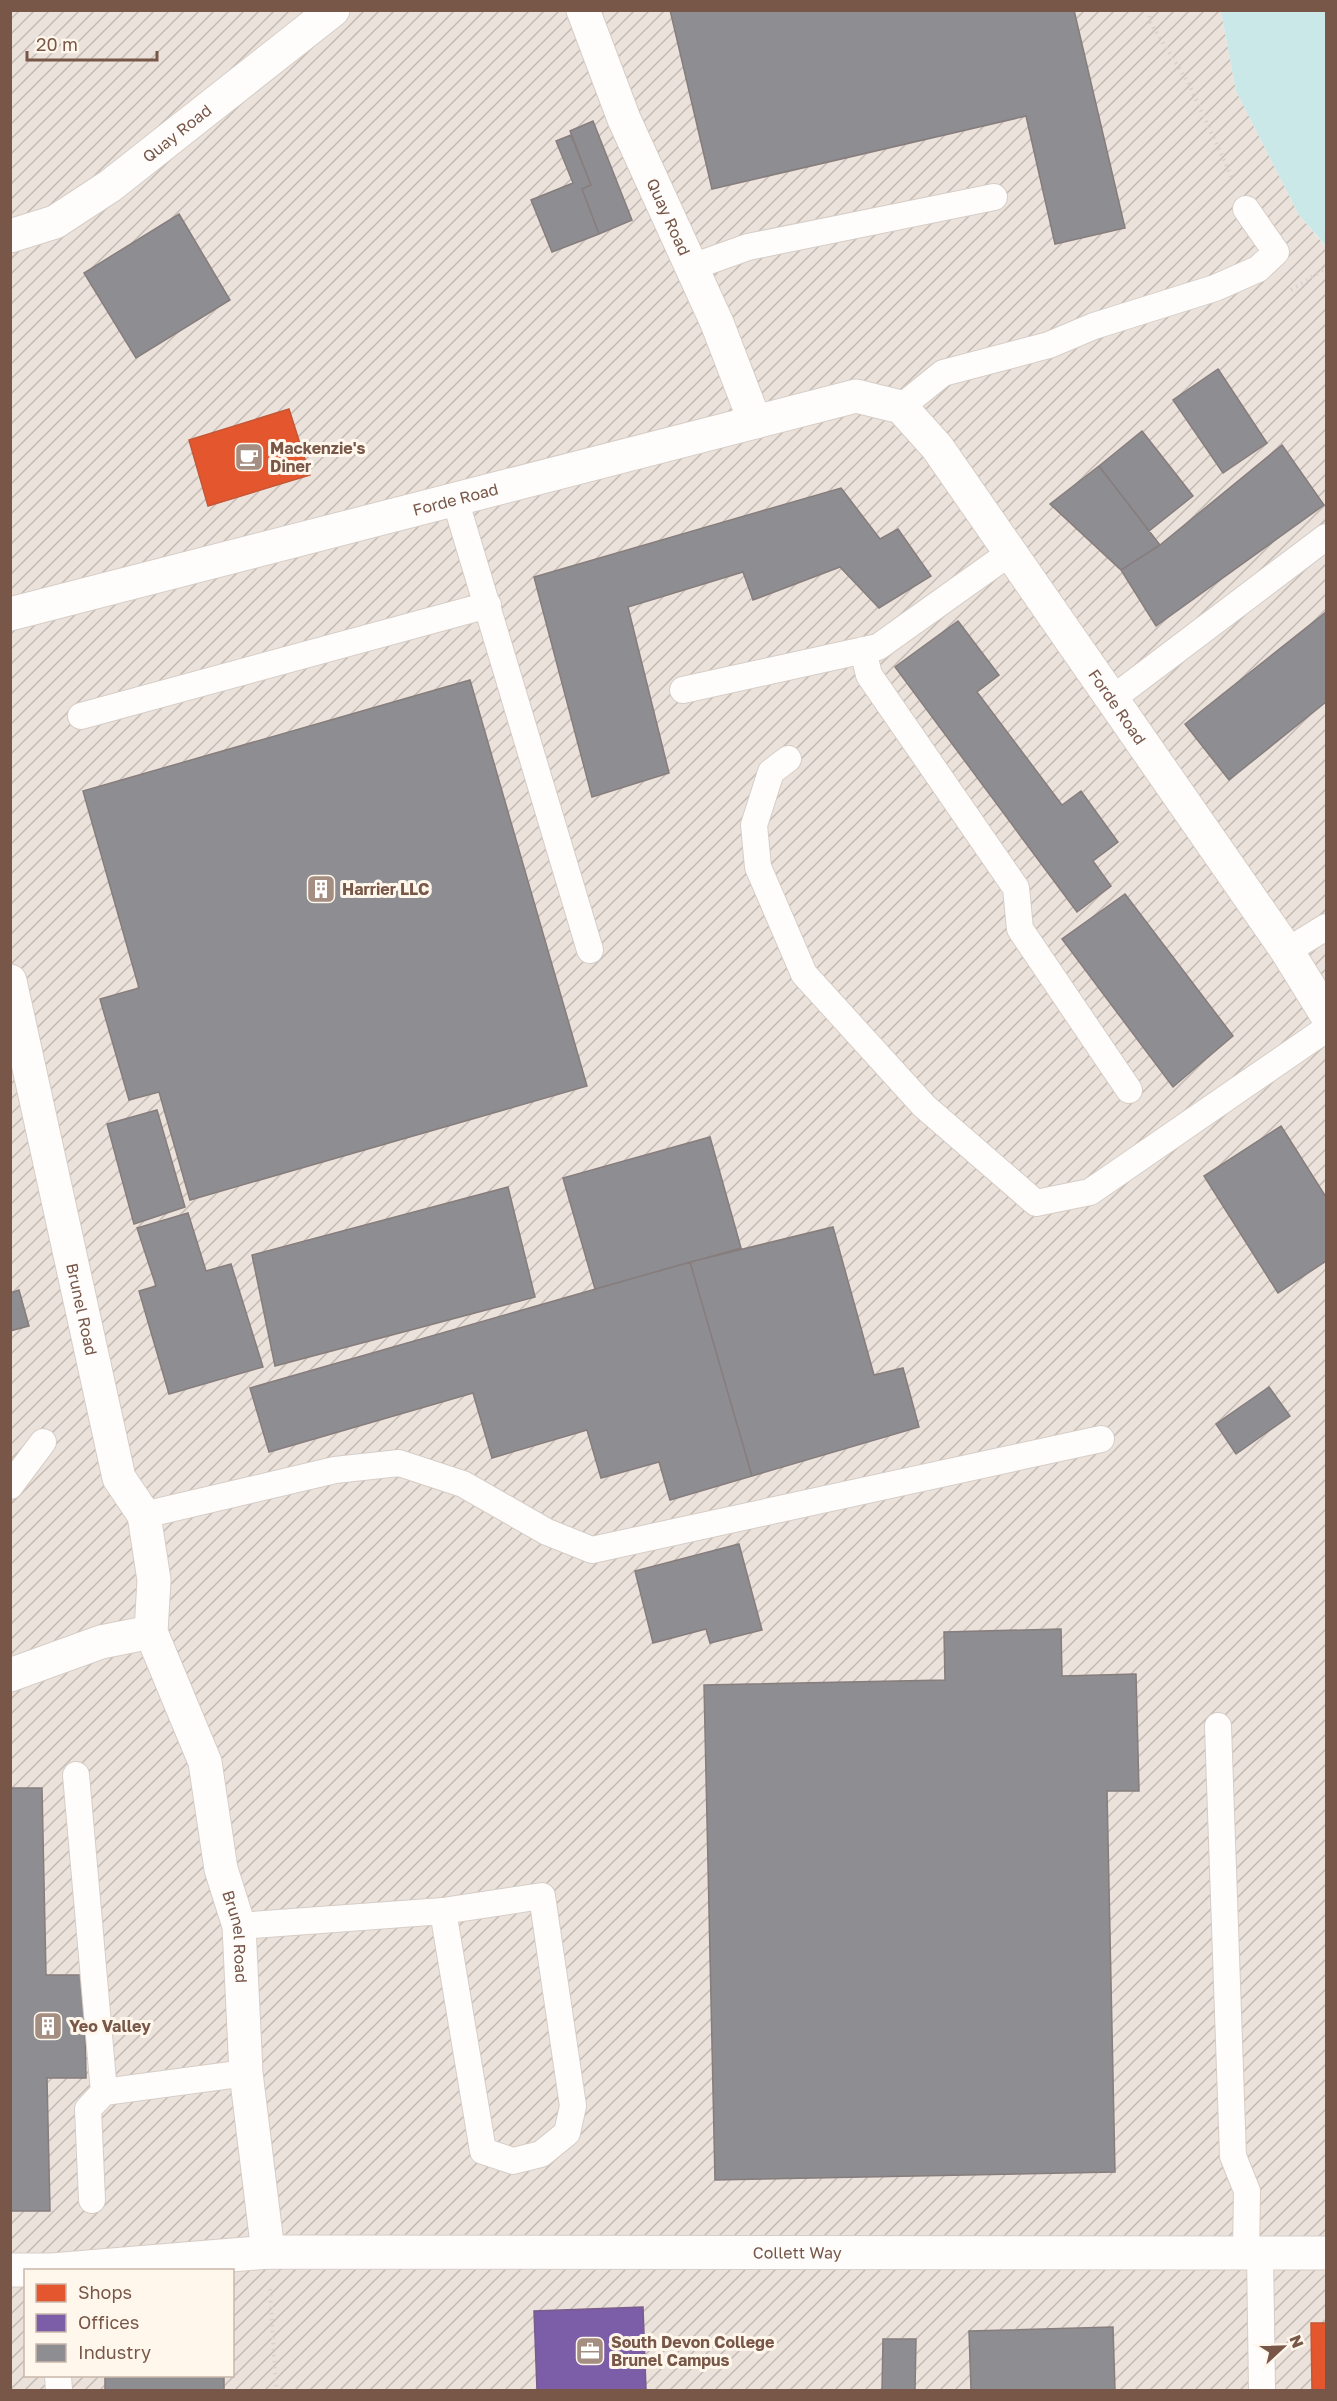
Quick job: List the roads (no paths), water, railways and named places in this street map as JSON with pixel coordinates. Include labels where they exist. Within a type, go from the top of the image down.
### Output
[{"type":"street","name":"Quay Road","points":[[10,236],[56,222],[110,186],[333,10]]},
{"type":"street","name":"Quay Road","points":[[583,10],[624,119],[692,267],[755,422]]},
{"type":"street","name":"Forde Road","points":[[10,614],[856,396],[901,407],[937,447],[1011,552],[1287,951],[1326,1014]]},
{"type":"street","name":"Brunel Road","points":[[10,981],[118,1478],[144,1515],[154,1580],[151,1632],[205,1762],[221,1869],[239,1926],[246,2073],[268,2252]]},
{"type":"street","points":[[10,1675],[101,1642],[151,1632]]},
{"type":"street","name":"Collett Way","points":[[64,2269],[268,2252],[1326,2253]]},
{"type":"lane","points":[[692,267],[748,247],[994,198]]},
{"type":"lane","points":[[901,407],[943,373],[1049,345],[1094,326],[1215,288],[1258,269],[1276,252],[1246,209]]},
{"type":"lane","points":[[455,499],[590,950]]},
{"type":"lane","points":[[1112,699],[1326,537]]},
{"type":"lane","points":[[683,690],[878,646],[1011,552]]},
{"type":"lane","points":[[81,716],[488,604]]},
{"type":"lane","points":[[863,650],[869,675],[1016,888],[1020,929],[1129,1090]]},
{"type":"lane","points":[[788,759],[771,772],[754,825],[758,867],[804,974],[924,1106],[1036,1203],[1090,1192],[1326,1029]]},
{"type":"lane","points":[[1287,951],[1326,927]]},
{"type":"lane","points":[[144,1515],[335,1470],[399,1463],[463,1484],[547,1532],[592,1550],[1101,1439]]},
{"type":"lane","points":[[10,1486],[43,1442]]},
{"type":"lane","points":[[1218,1726],[1233,2156],[1247,2192],[1262,2391]]},
{"type":"lane","points":[[76,1775],[104,2092]]},
{"type":"lane","points":[[239,1926],[443,1911],[542,1896],[573,2106],[567,2133],[541,2154],[513,2161],[483,2151],[443,1911]]},
{"type":"lane","points":[[92,2200],[88,2109],[104,2092],[246,2073]]},
{"type":"water","points":[[1221,11],[1326,11],[1326,246],[1299,215],[1236,91]]},
{"type":"place","name":"Mackenzie's Diner","points":[[249,457]]},
{"type":"place","name":"Harrier LLC","points":[[321,889]]},
{"type":"place","name":"Yeo Valley","points":[[48,2026]]},
{"type":"place","name":"South Devon College Brunel Campus","points":[[590,2351]]}]
